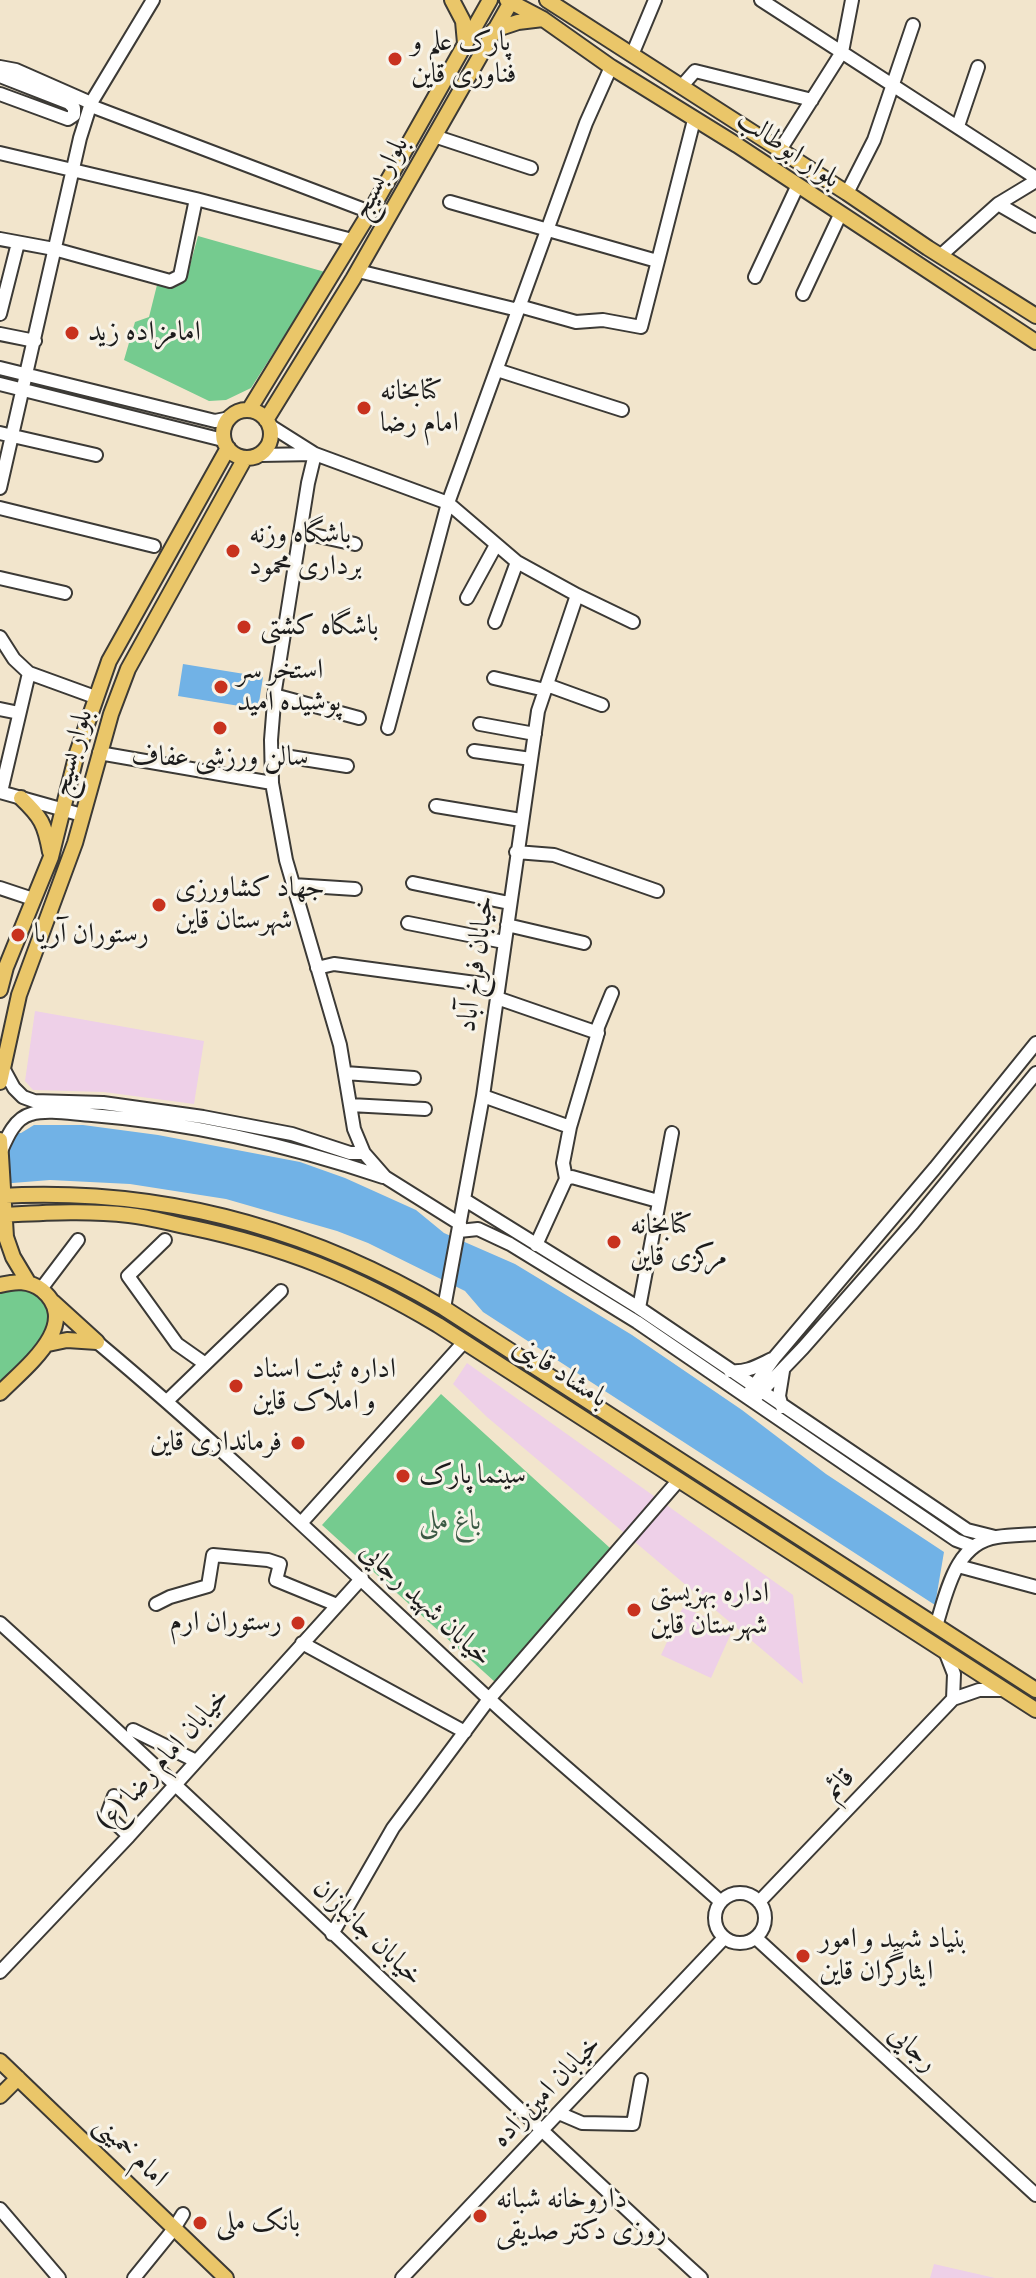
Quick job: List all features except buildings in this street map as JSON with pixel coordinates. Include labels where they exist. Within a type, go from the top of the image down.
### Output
[{"type":"main road","points":[[452,0],[463,21],[465,43]]},
{"type":"main road","name":"بلوار بسیج","points":[[249,410],[370,212],[490,0]]},
{"type":"main road","name":"بلوار بسیج","points":[[267,423],[358,271],[510,0]]},
{"type":"main road","name":"بلوار ابوطالب","points":[[510,0],[1036,342]]},
{"type":"main road","name":"بلوار ابوطالب","points":[[551,1],[1036,316]]},
{"type":"main road","points":[[494,30],[518,22],[543,19]]},
{"type":"main road","points":[[249,410],[263,416],[267,423],[269,444],[252,457],[231,452],[226,444],[225,424],[235,413],[249,410]]},
{"type":"main road","name":"بلوار بسیج","points":[[0,990],[3,967],[51,857],[77,753],[109,661],[226,444]]},
{"type":"main road","name":"بلوار بسیج","points":[[1,1074],[19,995],[75,843],[99,753],[128,669],[252,457]]},
{"type":"main road","points":[[21,798],[46,827],[51,857]]},
{"type":"main road","points":[[0,1393],[48,1344],[55,1330],[56,1315],[9,1247],[3,1215],[1,1145]]},
{"type":"main road","name":"بامشاد قاینی","points":[[2,1196],[132,1198],[206,1212],[276,1230],[332,1250],[393,1278],[1036,1690]]},
{"type":"main road","points":[[98,1212],[99,1197]]},
{"type":"main road","name":"بامشاد قاینی","points":[[3,1215],[98,1212],[131,1215],[269,1246],[329,1267],[389,1296],[464,1342],[1036,1710]]},
{"type":"main road","points":[[0,1285],[13,1281],[40,1291],[97,1342]]},
{"type":"main road","points":[[48,1344],[67,1340],[97,1342]]},
{"type":"main road","points":[[762,1534],[771,1520]]},
{"type":"main road","name":"امام خمینی","points":[[0,2061],[226,2278]]},
{"type":"main road","points":[[0,2096],[18,2078]]},
{"type":"street","points":[[0,488],[6,435],[27,375],[80,138],[91,104],[153,0]]},
{"type":"street","points":[[632,55],[655,0]]},
{"type":"street","points":[[761,0],[958,126],[1036,180],[998,204],[917,265]]},
{"type":"street","points":[[780,150],[842,52],[852,0]]},
{"type":"street","points":[[847,193],[876,135],[913,25]]},
{"type":"street","points":[[0,67],[16,70],[91,104],[370,212]]},
{"type":"street","points":[[388,728],[448,503],[586,123],[611,67]]},
{"type":"street","points":[[958,126],[978,67]]},
{"type":"street","points":[[681,87],[695,71],[812,100]]},
{"type":"street","points":[[0,76],[69,103],[75,112],[68,119],[0,94]]},
{"type":"street","points":[[358,271],[576,322],[603,320],[641,327],[694,120]]},
{"type":"street","points":[[737,145],[749,130]]},
{"type":"street","points":[[434,136],[531,168]]},
{"type":"street","points":[[6,155],[196,199],[352,240]]},
{"type":"street","points":[[755,277],[797,187]]},
{"type":"street","points":[[0,239],[54,249],[170,281],[180,276],[196,199]]},
{"type":"street","points":[[450,202],[657,261]]},
{"type":"street","points":[[998,204],[1036,226]]},
{"type":"street","points":[[803,294],[840,215]]},
{"type":"street","points":[[0,314],[18,243]]},
{"type":"street","points":[[0,334],[35,341]]},
{"type":"street","points":[[0,368],[215,421],[230,418]]},
{"type":"street","points":[[497,370],[622,410]]},
{"type":"street","points":[[0,384],[226,444]]},
{"type":"street","points":[[267,423],[315,454],[448,503],[517,562],[633,622]]},
{"type":"street","points":[[6,435],[96,455]]},
{"type":"street","points":[[252,457],[315,454]]},
{"type":"street","points":[[315,454],[274,695],[272,783],[293,885],[332,1017],[354,1129],[364,1153],[385,1177],[460,1227],[478,1229],[510,1244],[753,1394],[956,1540],[972,1546]]},
{"type":"street","points":[[0,508],[154,546]]},
{"type":"street","points":[[300,532],[355,544]]},
{"type":"street","points":[[467,598],[496,545]]},
{"type":"street","points":[[495,622],[517,562]]},
{"type":"street","points":[[0,578],[65,593]]},
{"type":"street","name":"خیابان فرخ آباد","points":[[444,1308],[483,1096],[535,734],[546,688],[577,595]]},
{"type":"street","points":[[0,637],[14,659],[29,673],[95,697]]},
{"type":"street","points":[[29,673],[0,792],[82,815]]},
{"type":"street","points":[[494,678],[546,688],[602,705]]},
{"type":"street","points":[[274,695],[359,718]]},
{"type":"street","points":[[0,709],[19,713]]},
{"type":"street","points":[[480,724],[535,734]]},
{"type":"street","points":[[474,751],[531,759]]},
{"type":"street","points":[[99,753],[272,783]]},
{"type":"street","points":[[272,754],[347,766]]},
{"type":"street","points":[[436,806],[521,820]]},
{"type":"street","points":[[516,852],[554,855],[657,891]]},
{"type":"street","points":[[413,883],[509,903]]},
{"type":"street","points":[[293,885],[355,889]]},
{"type":"street","points":[[0,888],[33,899]]},
{"type":"street","points":[[408,923],[504,942]]},
{"type":"street","points":[[507,925],[584,943]]},
{"type":"street","points":[[317,968],[334,964],[498,992],[598,1033]]},
{"type":"street","points":[[536,1245],[566,1179],[563,1163],[570,1127],[598,1027],[612,993]]},
{"type":"street","points":[[753,1394],[775,1357],[1036,1043]]},
{"type":"street","points":[[345,1073],[414,1078]]},
{"type":"street","points":[[753,1394],[784,1369],[913,1223],[1036,1073]]},
{"type":"street","points":[[1,1074],[37,1110],[114,1117],[215,1132],[283,1146],[385,1177]]},
{"type":"street","points":[[483,1096],[570,1127]]},
{"type":"street","points":[[1,1145],[16,1123],[37,1110],[103,1103],[292,1134],[350,1153],[364,1153]]},
{"type":"street","points":[[350,1105],[425,1109]]},
{"type":"street","points":[[639,1308],[672,1133]]},
{"type":"street","points":[[566,1179],[572,1177],[658,1201]]},
{"type":"street","points":[[465,1200],[639,1308],[730,1371],[753,1394],[782,1407],[967,1530],[995,1537]]},
{"type":"street","points":[[40,1291],[78,1240]]},
{"type":"street","points":[[165,1240],[128,1276],[177,1344],[204,1363]]},
{"type":"street","points":[[167,1401],[281,1291]]},
{"type":"street","name":"خیابان شهید رجایی","points":[[97,1342],[302,1522],[489,1699],[721,1902]]},
{"type":"street","points":[[302,1522],[464,1342]]},
{"type":"street","points":[[730,1371],[752,1369],[775,1357]]},
{"type":"street","points":[[782,1407],[779,1396],[784,1369]]},
{"type":"street","points":[[332,1934],[393,1828],[489,1699],[678,1481]]},
{"type":"street","points":[[936,1626],[958,1566],[972,1546],[995,1537],[1036,1534]]},
{"type":"street","points":[[156,1604],[208,1586],[213,1555],[280,1564],[276,1580],[337,1605]]},
{"type":"street","points":[[958,1566],[1036,1587]]},
{"type":"street","name":"خیابان امام رضا (ع)","points":[[0,1972],[129,1836],[362,1578]]},
{"type":"street","name":"خیابان جانبازان","points":[[0,1623],[701,2278]]},
{"type":"street","points":[[302,1643],[465,1732]]},
{"type":"street","points":[[945,1651],[954,1674],[953,1699],[979,1690],[1005,1690]]},
{"type":"street","name":"قائم","points":[[759,1902],[953,1699]]},
{"type":"street","points":[[133,1730],[196,1761]]},
{"type":"street","points":[[114,1796],[107,1815],[129,1836]]},
{"type":"street","points":[[740,1893],[759,1902],[765,1921],[756,1938],[738,1943],[724,1938],[714,1918],[721,1902],[732,1894],[740,1893]]},
{"type":"street","name":"خیابان امین‌زاده","points":[[402,2278],[561,2114],[724,1938]]},
{"type":"street","name":"رجایی","points":[[756,1938],[1036,2195]]},
{"type":"street","points":[[561,2114],[582,2123],[633,2124],[641,2080]]},
{"type":"street","points":[[0,2209],[59,2278]]},
{"type":"street","points":[[134,2278],[183,2214]]},
{"type":"shaded area","points":[[35,1011],[204,1041],[194,1104],[104,1092],[33,1090],[25,1081]]},
{"type":"shaded area","points":[[467,1363],[793,1595],[803,1684],[487,1417],[453,1384]]},
{"type":"shaded area","points":[[683,1607],[733,1629],[711,1678],[661,1655]]},
{"type":"shaded area","points":[[934,2264],[995,2278],[930,2278]]},
{"type":"green space","points":[[198,236],[325,272],[251,388],[226,400],[209,401],[124,360],[135,322],[149,317],[157,285],[170,288],[186,280]]},
{"type":"green space","points":[[18,1286],[40,1300],[52,1324],[36,1349],[0,1384],[0,1292]]},
{"type":"green space","name":"باغ ملی","points":[[441,1394],[610,1548],[495,1682],[322,1525]]},
{"type":"water","name":"استخر سر پوشیده امید","points":[[183,664],[263,677],[258,709],[178,696]]},
{"type":"water","points":[[34,1125],[83,1125],[158,1135],[300,1162],[345,1178],[416,1210],[444,1233],[515,1264],[632,1335],[742,1410],[826,1474],[944,1552],[935,1605],[483,1312],[465,1291],[368,1243],[226,1199],[130,1184],[50,1180],[0,1184],[0,1132],[21,1133]]},
{"type":"place","name":"پارک علم و فناوری قاین","points":[[395,59]]},
{"type":"place","name":"امامزاده زید","points":[[72,333]]},
{"type":"place","name":"کتابخانه امام رضا","points":[[364,408]]},
{"type":"place","name":"باشگاه وزنه برداری محمود","points":[[233,551]]},
{"type":"place","name":"باشگاه کشتی","points":[[244,627]]},
{"type":"place","name":"استخر سر پوشیده امید","points":[[221,687]]},
{"type":"place","name":"سالن ورزشی عفاف","points":[[220,728]]},
{"type":"place","name":"جهاد کشاورزی شهرستان قاین","points":[[159,905]]},
{"type":"place","name":"رستوران آریا","points":[[18,935]]},
{"type":"place","name":"کتابخانه مرکزی قاین","points":[[614,1242]]},
{"type":"place","name":"اداره ثبت اسناد و املاک قاین","points":[[236,1386]]},
{"type":"place","name":"فرمانداری قاین","points":[[298,1443]]},
{"type":"place","name":"سینما پارک","points":[[403,1476]]},
{"type":"place","name":"اداره بهزیستی شهرستان قاین","points":[[634,1610]]},
{"type":"place","name":"رستوران ارم","points":[[298,1623]]},
{"type":"place","name":"بنیاد شهید و امور ایثارگران قاین","points":[[803,1956]]},
{"type":"place","name":"داروخانه شبانه روزی دکتر صدیقی","points":[[480,2216]]},
{"type":"place","name":"بانک ملی","points":[[200,2223]]}]
